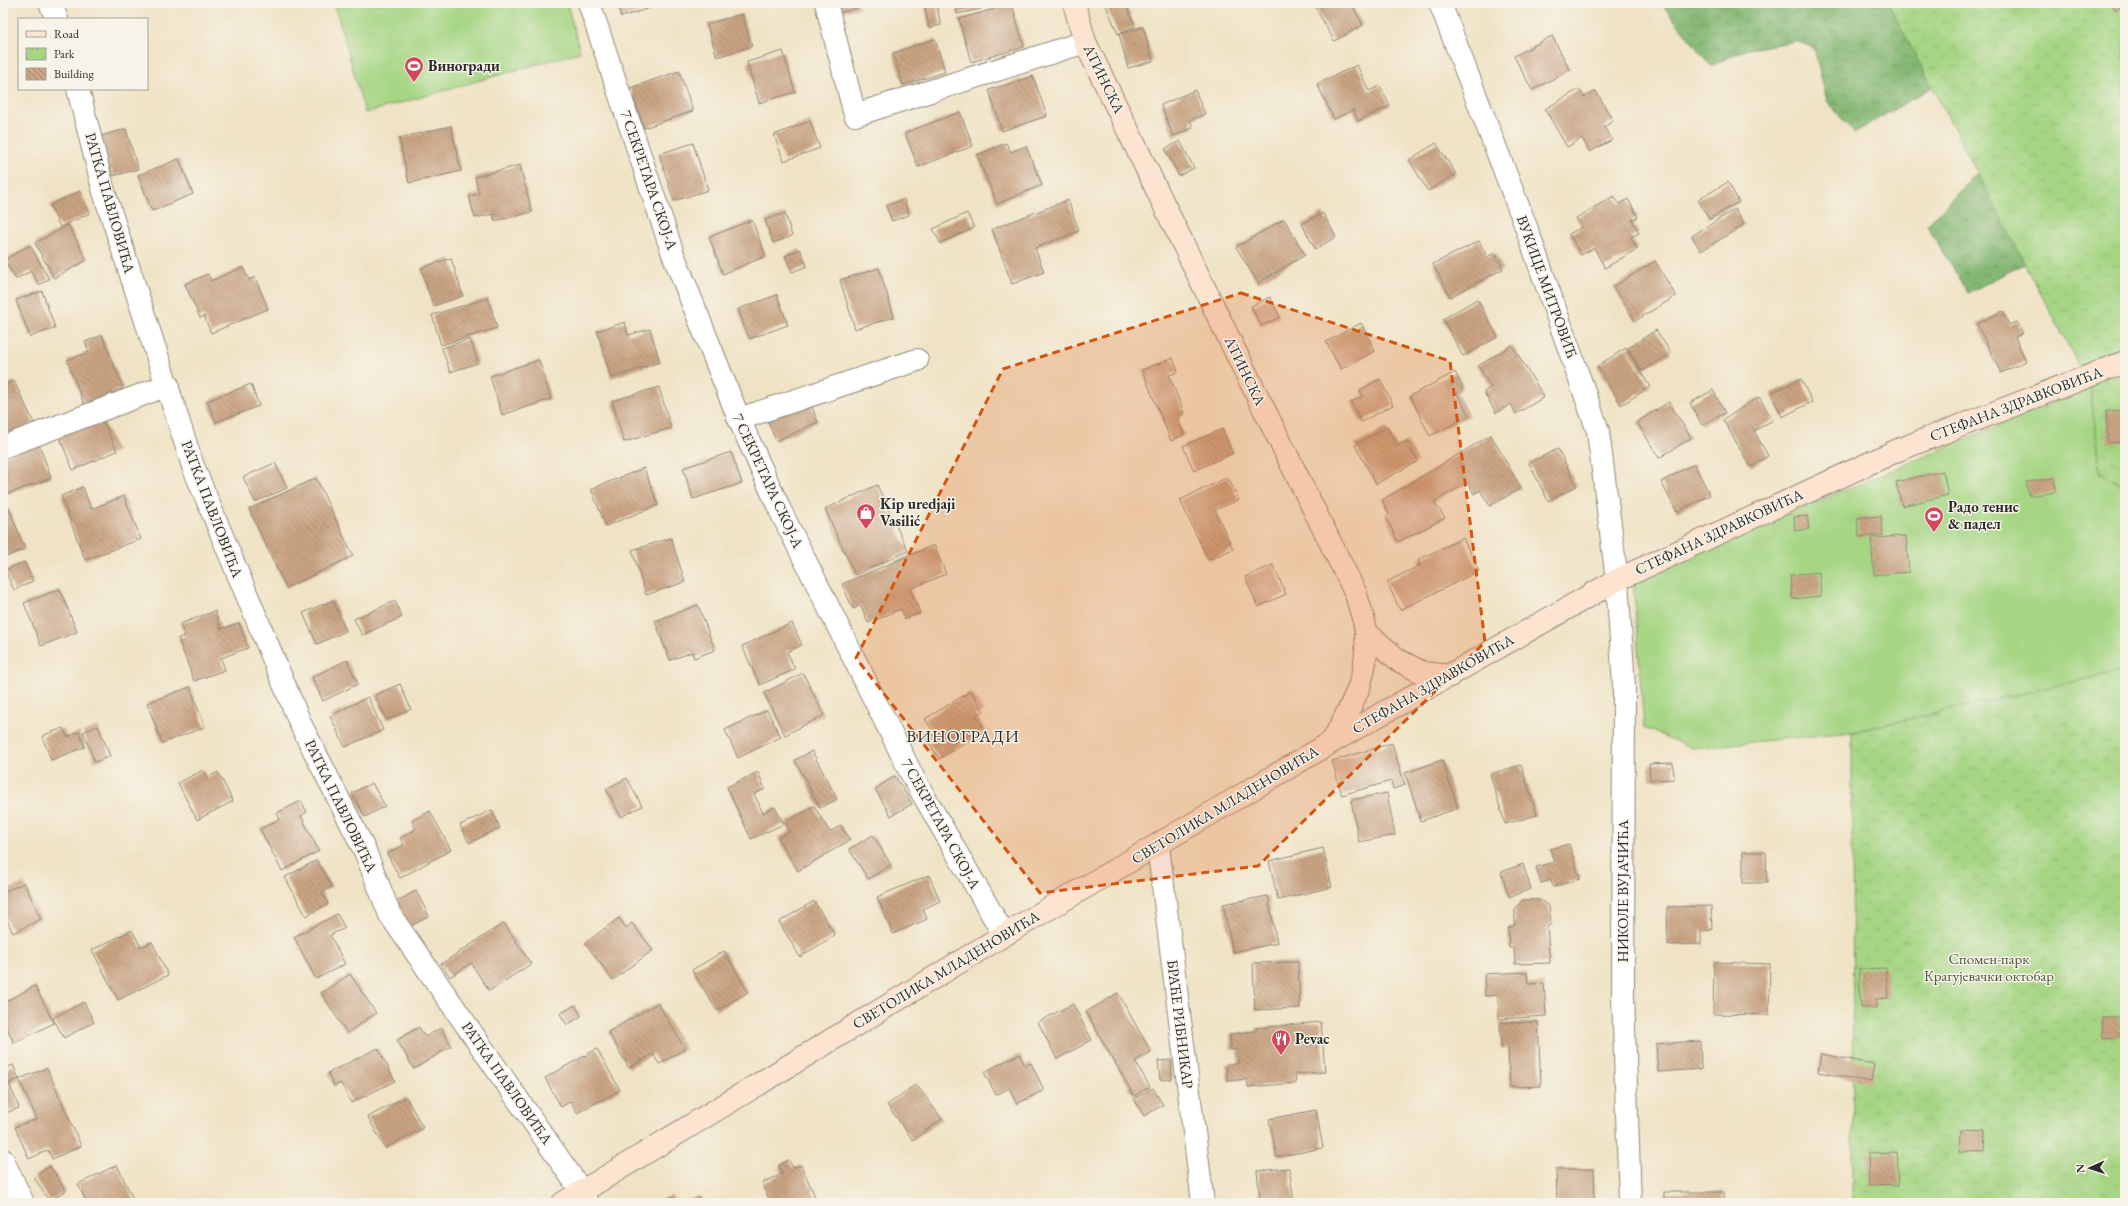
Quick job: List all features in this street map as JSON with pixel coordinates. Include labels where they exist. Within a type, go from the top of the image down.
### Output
[{"type":"street","points":[[50,3],[57,18]]},
{"type":"street","name":"7 СЕКРЕТАРА СКОЈ-А","points":[[589,3],[673,254],[739,419],[780,510],[913,778],[1004,935]]},
{"type":"street","points":[[826,3],[855,115],[1086,42]]},
{"type":"street","name":"АТИНСКА","points":[[1074,3],[1086,42],[1236,353],[1356,594],[1366,632],[1364,670],[1358,692],[1332,742]]},
{"type":"street","name":"ВУКИЦЕ МИТРОВИЋ","points":[[1440,3],[1525,224],[1598,431],[1617,580]]},
{"type":"street","name":"РАТКА ПАВЛОВИЋА","points":[[78,90],[104,192],[168,385],[193,466],[301,725],[365,851],[390,915],[585,1197]]},
{"type":"street","points":[[739,419],[917,360]]},
{"type":"street","name":"СТЕФАНА ЗДРАВКОВИЋА","points":[[1332,742],[1450,676],[1540,622],[1617,580],[1898,450],[2125,362]]},
{"type":"street","points":[[3,447],[168,385]]},
{"type":"street","name":"НИКОЛЕ ВУЈАЧИЋА","points":[[1617,580],[1624,686],[1623,996],[1630,1203]]},
{"type":"street","points":[[1366,632],[1398,660],[1417,670],[1424,673],[1450,676]]},
{"type":"street","name":"СВЕТОЛИКА МЛАДЕНОВИЋА","points":[[563,1203],[585,1197],[1004,935],[1158,846],[1332,742]]},
{"type":"street","name":"БРАЋЕ РИБНИКАР","points":[[1158,846],[1203,1203]]},
{"type":"street","points":[[3,1160],[23,1203]]},
{"type":"highlighted area","points":[[1241,293],[1450,361],[1485,642],[1258,866],[1040,893],[856,658],[1003,369]]},
{"type":"green space","name":"Виногради","points":[[334,3],[567,3],[580,52],[365,113]]},
{"type":"green space","points":[[1661,3],[2125,3],[2071,239],[1968,293],[1927,225],[2007,142],[1976,61],[1854,133],[1827,101],[1814,48],[1796,41],[1744,50],[1711,66]]},
{"type":"green space","points":[[1888,3],[2125,3],[2125,487],[2101,473],[2090,387]]},
{"type":"green space","name":"Радо тенис & падел","points":[[2090,387],[2101,473],[2125,487],[2125,670],[1852,732],[1693,748],[1644,728],[1633,579]]},
{"type":"green space","name":"Спомен-парк Крагујевачки октобар","points":[[2125,670],[2125,1203],[1853,1203],[1852,732]]},
{"type":"building","points":[[617,3],[656,3],[657,6],[621,17]]},
{"type":"building","points":[[835,3],[858,3],[859,8],[837,13]]},
{"type":"building","points":[[924,3],[936,3],[941,25],[929,28]]},
{"type":"building","points":[[955,3],[980,3],[981,9],[957,14]]},
{"type":"building","points":[[1105,3],[1131,3],[1132,5],[1127,7],[1135,26],[1118,34]]},
{"type":"building","points":[[1313,3],[1351,3],[1363,25],[1334,41]]},
{"type":"building","points":[[2111,3],[2125,3],[2125,4],[2116,11]]},
{"type":"building","points":[[1012,4],[1024,47],[971,62],[959,19]]},
{"type":"building","points":[[742,14],[752,46],[717,57],[707,24]]},
{"type":"building","points":[[1143,27],[1153,61],[1128,68],[1119,34]]},
{"type":"building","points":[[1552,36],[1570,70],[1532,90],[1514,56]]},
{"type":"building","points":[[935,39],[945,72],[903,85],[893,53]]},
{"type":"building","points":[[783,51],[795,92],[759,103],[747,62]]},
{"type":"building","points":[[1357,65],[1369,91],[1380,86],[1390,106],[1358,121],[1353,110],[1334,119],[1317,84]]},
{"type":"building","points":[[679,71],[693,111],[644,128],[630,88]]},
{"type":"building","points":[[1033,76],[1047,116],[1002,131],[989,90]]},
{"type":"building","points":[[1579,89],[1584,97],[1596,91],[1613,121],[1604,127],[1612,140],[1590,152],[1582,138],[1567,147],[1545,109]]},
{"type":"building","points":[[1195,90],[1205,114],[1190,120],[1193,128],[1173,136],[1161,105]]},
{"type":"building","points":[[960,112],[973,146],[918,167],[905,133]]},
{"type":"building","points":[[810,121],[820,148],[784,161],[774,135]]},
{"type":"building","points":[[451,126],[461,171],[409,183],[399,138]]},
{"type":"building","points":[[126,129],[138,169],[113,176],[101,136]]},
{"type":"building","points":[[1180,141],[1194,168],[1179,176],[1165,149]]},
{"type":"building","points":[[693,143],[708,190],[674,201],[659,154]]},
{"type":"building","points":[[1006,143],[1011,152],[1026,146],[1042,185],[997,204],[977,155]]},
{"type":"building","points":[[1436,143],[1456,174],[1428,191],[1409,160]]},
{"type":"building","points":[[179,159],[193,194],[152,211],[138,175]]},
{"type":"building","points":[[520,165],[532,212],[495,221],[493,214],[475,218],[469,196],[479,194],[475,177]]},
{"type":"building","points":[[1728,182],[1739,202],[1709,219],[1698,200]]},
{"type":"building","points":[[80,191],[90,213],[60,227],[50,205]]},
{"type":"building","points":[[1614,196],[1619,204],[1628,199],[1638,217],[1632,220],[1639,233],[1631,237],[1637,249],[1605,268],[1594,248],[1581,255],[1569,234],[1582,227],[1576,218]]},
{"type":"building","points":[[904,199],[909,215],[892,221],[886,206]]},
{"type":"building","points":[[1068,200],[1079,231],[1035,248],[1044,272],[1012,284],[992,229]]},
{"type":"building","points":[[1735,209],[1744,225],[1701,251],[1692,236]]},
{"type":"building","points":[[785,213],[792,236],[773,243],[765,220]]},
{"type":"building","points":[[967,213],[974,228],[940,243],[933,229]]},
{"type":"building","points":[[1323,213],[1336,237],[1315,249],[1302,224]]},
{"type":"building","points":[[1284,219],[1305,255],[1258,283],[1236,247]]},
{"type":"building","points":[[752,220],[766,256],[723,274],[709,237]]},
{"type":"building","points":[[68,225],[87,260],[54,278],[35,243]]},
{"type":"building","points":[[1479,241],[1487,257],[1495,253],[1503,269],[1450,297],[1433,264]]},
{"type":"building","points":[[30,245],[49,279],[39,285],[31,271],[16,279],[4,260]]},
{"type":"building","points":[[800,249],[807,266],[792,272],[785,256]]},
{"type":"building","points":[[451,258],[463,296],[433,306],[421,268]]},
{"type":"building","points":[[1655,261],[1676,296],[1635,321],[1613,287]]},
{"type":"building","points":[[243,267],[249,280],[255,277],[268,309],[211,333],[204,316],[200,318],[185,284],[208,274],[211,281]]},
{"type":"building","points":[[879,268],[894,317],[855,329],[840,280]]},
{"type":"building","points":[[42,291],[55,328],[30,337],[16,300]]},
{"type":"building","points":[[777,295],[788,325],[749,339],[738,309]]},
{"type":"building","points":[[1270,297],[1280,317],[1261,326],[1251,306]]},
{"type":"building","points":[[488,298],[497,328],[441,345],[432,315]]},
{"type":"building","points":[[1477,299],[1498,337],[1463,356],[1443,319]]},
{"type":"building","points":[[2003,311],[2009,325],[2017,322],[2023,333],[2015,337],[2026,361],[2001,373],[1977,324]]},
{"type":"building","points":[[625,322],[628,335],[650,329],[660,362],[611,378],[597,331]]},
{"type":"building","points":[[1361,323],[1375,351],[1341,369],[1326,342]]},
{"type":"building","points":[[1656,330],[1671,353],[1642,371],[1628,348]]},
{"type":"building","points":[[102,335],[123,388],[84,404],[67,360],[89,352],[85,342]]},
{"type":"building","points":[[470,339],[478,363],[450,372],[442,348]]},
{"type":"building","points":[[1512,345],[1544,397],[1516,414],[1511,404],[1496,413],[1484,392],[1491,387],[1478,366]]},
{"type":"building","points":[[1626,348],[1650,387],[1621,405],[1597,366]]},
{"type":"building","points":[[1173,358],[1178,372],[1169,375],[1184,413],[1178,419],[1184,435],[1171,441],[1142,370]]},
{"type":"building","points":[[539,360],[551,399],[502,415],[490,376]]},
{"type":"building","points":[[1455,372],[1463,387],[1457,393],[1469,416],[1430,436],[1410,396]]},
{"type":"building","points":[[1380,379],[1393,405],[1361,422],[1351,402],[1363,396],[1360,390]]},
{"type":"building","points":[[1801,379],[1812,402],[1782,417],[1771,393]]},
{"type":"building","points":[[14,381],[34,423],[3,438],[3,386]]},
{"type":"building","points":[[251,384],[259,406],[216,422],[207,401]]},
{"type":"building","points":[[659,387],[671,428],[624,442],[612,401]]},
{"type":"building","points":[[1713,390],[1725,413],[1702,425],[1690,403]]},
{"type":"building","points":[[1759,397],[1773,420],[1754,431],[1768,456],[1751,467],[1723,420]]},
{"type":"building","points":[[809,400],[818,422],[776,441],[767,419]]},
{"type":"building","points":[[1669,402],[1691,438],[1659,458],[1637,422]]},
{"type":"building","points":[[2125,410],[2125,442],[2108,443],[2106,411]]},
{"type":"building","points":[[102,418],[117,451],[73,470],[59,436]]},
{"type":"building","points":[[1387,427],[1397,446],[1407,441],[1418,461],[1376,484],[1355,445]]},
{"type":"building","points":[[1222,429],[1233,453],[1194,471],[1183,446]]},
{"type":"building","points":[[1491,435],[1521,488],[1490,506],[1480,490],[1474,494],[1468,482],[1434,502],[1445,518],[1398,542],[1386,517],[1389,514],[1382,500]]},
{"type":"building","points":[[39,444],[51,478],[7,494],[3,481],[3,457]]},
{"type":"building","points":[[1558,449],[1577,486],[1548,501],[1529,463]]},
{"type":"building","points":[[731,452],[742,483],[693,499],[683,468]]},
{"type":"building","points":[[275,463],[287,488],[255,502],[243,477]]},
{"type":"building","points":[[1694,464],[1710,495],[1677,512],[1661,482]]},
{"type":"building","points":[[644,468],[658,505],[606,526],[591,489]]},
{"type":"building","points":[[1943,471],[1948,495],[1902,506],[1896,482]]},
{"type":"building","points":[[1228,477],[1239,500],[1215,510],[1233,549],[1208,560],[1180,500]]},
{"type":"building","points":[[316,478],[353,556],[286,588],[249,509]]},
{"type":"building","points":[[2054,478],[2056,492],[2029,496],[2026,482]]},
{"type":"building","name":"Kip uredjaji Vasilić","points":[[877,485],[908,551],[855,575],[825,509]]},
{"type":"building","points":[[83,487],[91,509],[124,496],[141,539],[85,560],[61,496]]},
{"type":"building","points":[[9,508],[25,549],[3,558],[3,510]]},
{"type":"building","points":[[1807,516],[1809,529],[1795,531],[1794,517]]},
{"type":"building","points":[[1881,516],[1883,535],[1859,537],[1857,518]]},
{"type":"building","points":[[1906,536],[1909,572],[1874,575],[1871,538]]},
{"type":"building","points":[[671,538],[685,582],[646,595],[632,550]]},
{"type":"building","points":[[1463,538],[1479,571],[1400,610],[1387,582],[1420,565],[1418,560]]},
{"type":"building","points":[[934,545],[946,574],[910,589],[920,613],[905,619],[901,609],[868,623],[861,605],[853,609],[842,584]]},
{"type":"building","points":[[24,562],[33,581],[14,590],[5,570]]},
{"type":"building","points":[[1273,565],[1286,594],[1258,607],[1245,577]]},
{"type":"building","points":[[1819,572],[1821,596],[1792,599],[1790,575]]},
{"type":"building","points":[[60,589],[77,632],[41,646],[24,603]]},
{"type":"building","points":[[333,600],[346,631],[317,644],[303,613]]},
{"type":"building","points":[[395,601],[402,617],[362,635],[354,619]]},
{"type":"building","points":[[698,605],[715,650],[694,658],[692,652],[670,660],[655,621]]},
{"type":"building","points":[[215,611],[221,629],[239,623],[248,648],[221,658],[225,670],[194,681],[178,638],[185,636],[180,624]]},
{"type":"building","points":[[792,623],[802,645],[787,652],[795,669],[760,685],[742,646]]},
{"type":"building","points":[[347,660],[358,684],[323,701],[312,677]]},
{"type":"building","points":[[803,673],[824,715],[785,735],[764,693]]},
{"type":"building","points":[[400,684],[411,709],[387,720],[375,695]]},
{"type":"building","points":[[190,687],[205,727],[162,743],[147,703]]},
{"type":"building","points":[[971,691],[984,711],[976,715],[985,730],[939,759],[927,739],[935,734],[925,719]]},
{"type":"building","points":[[368,697],[383,730],[345,747],[330,716]]},
{"type":"building","points":[[767,710],[781,737],[738,758],[725,730]]},
{"type":"building","points":[[98,726],[110,756],[95,762],[83,732]]},
{"type":"building","points":[[63,728],[67,737],[79,732],[85,747],[51,760],[42,736]]},
{"type":"building","points":[[1392,743],[1405,785],[1393,789],[1391,781],[1342,795],[1332,761]]},
{"type":"building","points":[[812,751],[837,799],[820,808],[795,760]]},
{"type":"building","points":[[1442,760],[1458,808],[1421,821],[1405,773]]},
{"type":"building","points":[[1673,763],[1674,779],[1650,780],[1649,764]]},
{"type":"building","points":[[1521,765],[1537,815],[1505,824],[1490,774]]},
{"type":"building","points":[[203,770],[207,778],[218,772],[233,801],[197,820],[178,783]]},
{"type":"building","points":[[758,772],[765,789],[754,794],[763,813],[775,807],[784,824],[751,839],[727,787]]},
{"type":"building","points":[[895,776],[912,804],[891,816],[875,789]]},
{"type":"building","points":[[627,778],[642,806],[621,817],[606,789]]},
{"type":"building","points":[[372,783],[385,806],[365,817],[352,793]]},
{"type":"building","points":[[1387,793],[1395,835],[1359,842],[1351,800]]},
{"type":"building","points":[[301,801],[307,812],[301,816],[319,851],[282,871],[260,829],[280,819],[277,813]]},
{"type":"building","points":[[814,806],[830,832],[841,825],[850,840],[798,871],[778,838],[790,831],[785,823]]},
{"type":"building","points":[[492,810],[500,828],[469,843],[460,825]]},
{"type":"building","points":[[430,811],[451,850],[400,878],[387,854],[404,845],[400,838],[416,829],[412,821]]},
{"type":"building","points":[[873,835],[891,865],[868,879],[849,849]]},
{"type":"building","points":[[1569,844],[1580,879],[1553,887],[1551,880],[1541,883],[1536,867],[1554,862],[1550,849]]},
{"type":"building","points":[[1323,848],[1332,887],[1278,900],[1269,861]]},
{"type":"building","points":[[1743,852],[1766,852],[1767,883],[1743,883]]},
{"type":"building","points":[[317,860],[332,887],[322,892],[328,904],[306,916],[285,877]]},
{"type":"building","points":[[1523,864],[1531,889],[1509,897],[1501,872]]},
{"type":"building","points":[[929,875],[940,901],[923,909],[927,919],[893,934],[877,897]]},
{"type":"building","points":[[24,883],[41,919],[13,933],[3,912],[3,892]]},
{"type":"building","points":[[416,891],[429,916],[409,927],[396,902]]},
{"type":"building","points":[[1268,896],[1277,943],[1233,952],[1223,904]]},
{"type":"building","points":[[1522,900],[1540,900],[1549,906],[1551,924],[1547,927],[1550,963],[1515,964],[1514,948],[1509,948],[1508,928],[1515,925],[1515,910]]},
{"type":"building","points":[[814,901],[835,935],[800,957],[779,922]]},
{"type":"building","points":[[1711,906],[1712,930],[1701,931],[1701,944],[1668,945],[1667,907]]},
{"type":"building","points":[[337,914],[345,928],[330,935],[345,964],[316,979],[294,937]]},
{"type":"building","points":[[619,918],[626,928],[632,923],[653,950],[613,980],[585,943]]},
{"type":"building","points":[[504,923],[531,964],[489,991],[471,963],[450,977],[441,964]]},
{"type":"building","points":[[132,930],[141,947],[152,942],[168,975],[118,1000],[92,950]]},
{"type":"building","points":[[724,951],[748,992],[717,1011],[692,970]]},
{"type":"building","points":[[1298,962],[1300,1008],[1255,1010],[1253,963]]},
{"type":"building","points":[[1714,962],[1770,964],[1769,1015],[1713,1014]]},
{"type":"building","points":[[1886,968],[1888,998],[1876,999],[1876,1008],[1861,1008],[1859,969]]},
{"type":"building","points":[[1527,972],[1528,984],[1544,983],[1546,1016],[1499,1019],[1498,995],[1485,996],[1484,974]]},
{"type":"building","points":[[350,974],[376,1013],[347,1033],[321,993]]},
{"type":"building","points":[[35,986],[54,1023],[14,1043],[3,1020],[3,1003]]},
{"type":"building","points":[[1118,993],[1151,1052],[1135,1061],[1150,1087],[1134,1096],[1086,1012]]},
{"type":"building","points":[[84,1002],[94,1022],[64,1038],[53,1018]]},
{"type":"building","points":[[658,1003],[685,1049],[659,1064],[653,1054],[629,1068],[608,1032]]},
{"type":"building","points":[[1073,1004],[1092,1040],[1057,1059],[1038,1022]]},
{"type":"building","points":[[575,1005],[581,1016],[567,1025],[560,1014]]},
{"type":"building","points":[[2102,1017],[2119,1017],[2120,1037],[2103,1038]]},
{"type":"building","name":"Pevac","points":[[1321,1022],[1325,1072],[1295,1074],[1296,1083],[1248,1087],[1247,1079],[1228,1081],[1226,1064],[1239,1063],[1238,1049],[1231,1050],[1230,1034],[1256,1031],[1256,1028]]},
{"type":"building","points":[[1538,1022],[1541,1086],[1510,1087],[1508,1048],[1501,1048],[1500,1023]]},
{"type":"building","points":[[419,1027],[425,1037],[441,1028],[451,1046],[414,1069],[397,1040]]},
{"type":"building","points":[[1700,1041],[1701,1069],[1658,1072],[1656,1044]]},
{"type":"building","points":[[378,1048],[395,1081],[351,1103],[341,1083],[334,1086],[328,1073]]},
{"type":"building","points":[[597,1049],[620,1090],[577,1113],[571,1101],[561,1107],[545,1078]]},
{"type":"building","points":[[1020,1054],[1025,1066],[1031,1063],[1044,1090],[1017,1104],[1009,1088],[996,1095],[984,1072]]},
{"type":"building","points":[[1821,1054],[1874,1064],[1871,1082],[1818,1072]]},
{"type":"building","points":[[1171,1060],[1172,1079],[1160,1080],[1158,1061]]},
{"type":"building","points":[[13,1065],[19,1079],[9,1083],[19,1108],[3,1114],[3,1069]]},
{"type":"building","points":[[47,1068],[81,1146],[52,1159],[48,1150],[29,1159],[15,1127],[37,1119],[19,1079]]},
{"type":"building","points":[[916,1084],[942,1119],[913,1140],[887,1105]]},
{"type":"building","points":[[1153,1088],[1163,1105],[1144,1116],[1134,1099]]},
{"type":"building","points":[[406,1097],[423,1128],[385,1148],[368,1117]]},
{"type":"building","points":[[1316,1110],[1323,1148],[1277,1157],[1269,1119]]},
{"type":"building","points":[[1961,1130],[1985,1131],[1984,1153],[1960,1152]]},
{"type":"building","points":[[1897,1152],[1899,1185],[1869,1186],[1868,1153]]},
{"type":"building","points":[[789,1160],[793,1168],[801,1165],[817,1201],[813,1203],[771,1203],[762,1183],[782,1174],[779,1165]]},
{"type":"building","points":[[117,1165],[135,1203],[87,1203],[78,1184]]},
{"type":"building","points":[[50,1166],[66,1191],[49,1201],[34,1177]]},
{"type":"building","points":[[1289,1168],[1294,1203],[1238,1203],[1260,1199],[1257,1171]]},
{"type":"building","points":[[1556,1169],[1594,1169],[1595,1203],[1557,1203]]},
{"type":"building","points":[[1664,1192],[1723,1192],[1723,1203],[1664,1203]]},
{"type":"building","points":[[672,1196],[674,1203],[655,1203]]},
{"type":"building","points":[[699,1197],[701,1203],[684,1203]]},
{"type":"place","name":"Виногради","points":[[414,83]]},
{"type":"place","name":"Kip uredjaji Vasilić","points":[[866,530]]},
{"type":"place","name":"Радо тенис & падел","points":[[1934,533]]},
{"type":"place","name":"Pevac","points":[[1281,1056]]},
{"type":"district","name":"ВИНОГРАДИ","points":[[963,736]]}]
